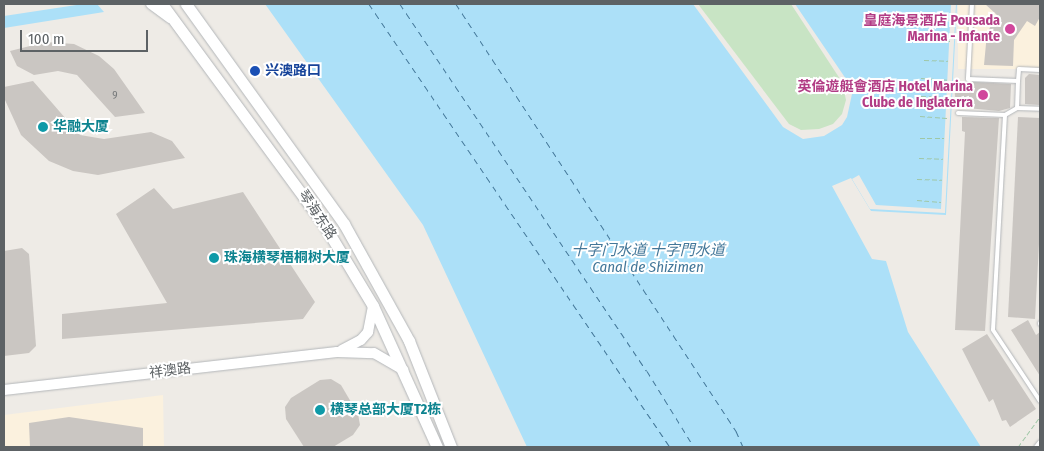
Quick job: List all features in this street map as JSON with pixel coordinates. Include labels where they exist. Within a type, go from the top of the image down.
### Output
[{"type":"main road","name":"琴海东路","points":[[162,4],[323,222],[373,306],[437,447]]},
{"type":"main road","name":"琴海东路","points":[[186,4],[344,224],[408,341],[451,447]]},
{"type":"street","points":[[151,4],[177,23]]},
{"type":"street","name":"祥澳路","points":[[337,352],[354,345],[368,332],[373,306]]},
{"type":"street","name":"祥澳路","points":[[4,390],[337,352],[374,353],[403,370]]},
{"type":"lane","points":[[972,4],[968,79],[1018,82]]},
{"type":"lane","points":[[1017,108],[1019,69],[1040,70]]},
{"type":"lane","points":[[958,113],[1005,115],[1017,108],[1040,109]]},
{"type":"lane","points":[[1005,115],[994,330],[1040,402]]},
{"type":"lane","points":[[1036,447],[1040,442]]},
{"type":"path","points":[[926,19],[951,20]]},
{"type":"path","points":[[924,40],[950,41]]},
{"type":"path","points":[[924,60],[948,61]]},
{"type":"path","points":[[921,78],[948,80]]},
{"type":"path","points":[[922,96],[947,97]]},
{"type":"path","points":[[920,116],[947,118]]},
{"type":"path","points":[[920,138],[944,138]]},
{"type":"path","points":[[919,158],[943,159]]},
{"type":"path","points":[[917,179],[942,180]]},
{"type":"path","points":[[917,200],[941,202]]},
{"type":"path","points":[[1018,447],[1040,417]]},
{"type":"shaded area","points":[[958,4],[1040,4],[1040,69],[958,69]]},
{"type":"shaded area","points":[[163,395],[164,447],[4,447],[4,415]]},
{"type":"green space","points":[[698,4],[791,4],[842,82],[846,100],[842,114],[833,124],[819,129],[801,130],[789,124]]},
{"type":"water","points":[[83,4],[97,4],[104,12],[4,28],[4,16]]},
{"type":"water","name":"十字门水道 十字門水道 Canal de Shizimen","points":[[265,4],[693,4],[783,127],[803,139],[824,136],[842,125],[847,117],[852,94],[846,79],[795,4],[957,4],[946,215],[871,211],[851,178],[832,186],[872,259],[886,261],[908,332],[981,447],[527,447],[423,225]]},
{"type":"pier","points":[[951,4],[956,4],[945,213],[870,209],[852,179],[859,175],[876,205],[941,209]]},
{"type":"building","name":"皇庭海景酒店 Pousada Marina - Infante","points":[[985,4],[1040,4],[1040,17],[1035,26],[1027,21],[1014,40],[1013,66],[984,65],[987,33],[997,15]]},
{"type":"building","name":"华融大厦","points":[[46,42],[74,44],[99,56],[114,69],[145,113],[115,117],[77,75],[58,71],[34,75],[17,66],[10,51]]},
{"type":"building","points":[[1029,74],[1040,75],[1040,105],[1025,104],[1025,78]]},
{"type":"building","name":"华融大厦","points":[[33,81],[80,135],[104,139],[151,132],[172,141],[185,158],[98,175],[73,171],[49,161],[21,135],[5,100],[4,87]]},
{"type":"building","name":"英倫遊艇會酒店 Hotel Marina Clube de Inglaterra","points":[[958,81],[1011,84],[1010,108],[999,111],[956,107],[954,84]]},
{"type":"building","points":[[962,117],[999,118],[985,331],[955,330],[965,132],[962,131]]},
{"type":"building","points":[[1018,117],[1040,118],[1040,225],[1035,319],[1008,317]]},
{"type":"building","name":"珠海横琴梧桐树大厦","points":[[154,188],[173,209],[243,192],[315,302],[303,319],[62,339],[62,314],[167,303],[116,214]]},
{"type":"building","points":[[22,248],[29,254],[36,346],[29,353],[4,356],[4,251]]},
{"type":"building","points":[[1028,320],[1036,335],[1040,332],[1040,376],[1011,330]]},
{"type":"building","points":[[987,334],[1036,409],[1010,427],[1006,420],[1002,421],[993,399],[989,402],[962,349]]},
{"type":"building","name":"横琴总部大厦T2栋","points":[[331,379],[341,385],[358,414],[360,425],[353,435],[333,447],[304,447],[286,419],[285,407],[291,398],[320,380]]},
{"type":"building","points":[[69,417],[143,428],[143,447],[30,447],[29,423]]},
{"type":"ferry route","points":[[369,4],[670,447]]},
{"type":"ferry route","points":[[400,4],[647,371],[694,447]]},
{"type":"ferry route","points":[[456,4],[736,431],[743,447]]},
{"type":"place","name":"皇庭海景酒店 Pousada Marina - Infante","points":[[1010,29]]},
{"type":"place","name":"兴澳路口","points":[[255,71]]},
{"type":"place","name":"英倫遊艇會酒店 Hotel Marina Clube de Inglaterra","points":[[983,95]]},
{"type":"place","name":"华融大厦","points":[[43,127]]},
{"type":"place","name":"珠海横琴梧桐树大厦","points":[[214,258]]},
{"type":"place","name":"横琴总部大厦T2栋","points":[[320,410]]}]
